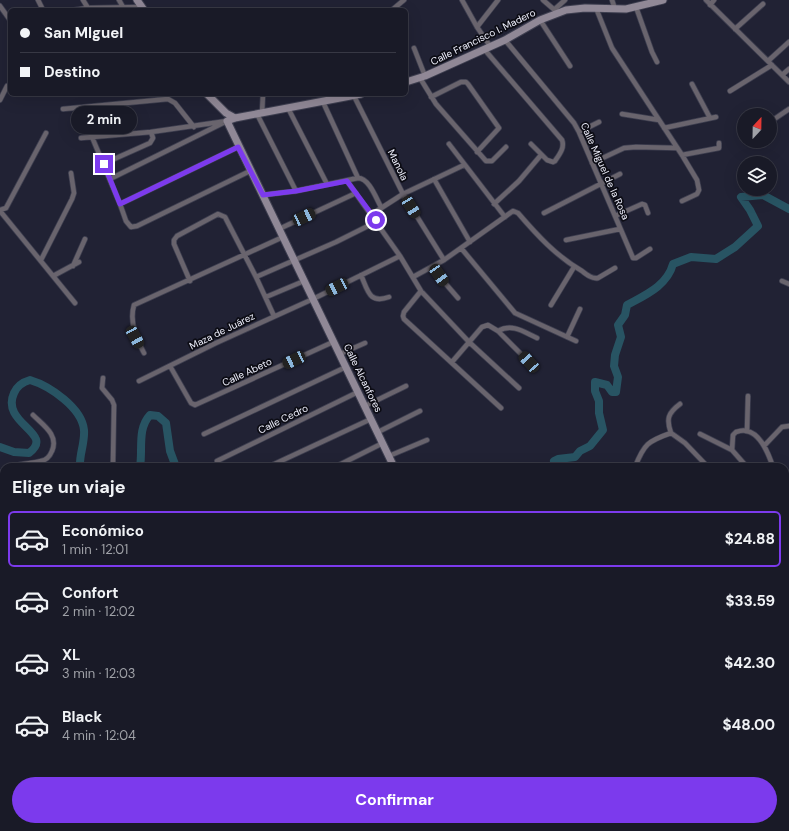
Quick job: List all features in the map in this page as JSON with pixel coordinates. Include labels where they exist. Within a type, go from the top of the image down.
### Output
[{"type":"street","points":[[118,0],[124,8],[141,6]]},
{"type":"street","points":[[394,8],[404,0]]},
{"type":"street","points":[[462,0],[487,48],[562,140],[563,148],[553,162],[547,160],[541,155],[532,144]]},
{"type":"street","points":[[477,27],[498,0]]},
{"type":"street","points":[[543,0],[557,11],[564,0]]},
{"type":"street","points":[[612,0],[615,9]]},
{"type":"street","name":"Calle Francisco I. Madero","points":[[408,81],[423,77],[505,40],[557,11],[636,7],[664,0]]},
{"type":"street","points":[[706,0],[789,82]]},
{"type":"street","points":[[710,5],[714,0]]},
{"type":"street","points":[[735,29],[762,4]]},
{"type":"street","points":[[0,6],[8,17]]},
{"type":"street","points":[[636,7],[657,62]]},
{"type":"street","points":[[596,8],[612,48],[697,180],[699,190],[697,194],[682,201]]},
{"type":"street","points":[[540,20],[570,66]]},
{"type":"street","name":"Calle Miguel de la Rosa","points":[[505,40],[574,123],[634,258],[650,249]]},
{"type":"street","points":[[768,61],[789,42]]},
{"type":"street","points":[[414,48],[431,97],[477,152],[488,162],[492,161],[506,147]]},
{"type":"street","points":[[730,91],[772,66]]},
{"type":"street","points":[[782,75],[789,69]]},
{"type":"street","points":[[431,97],[461,82],[464,81],[468,84],[500,128],[477,152]]},
{"type":"street","points":[[664,128],[713,118],[692,84]]},
{"type":"street","points":[[0,100],[7,86]]},
{"type":"street","points":[[209,96],[226,113],[235,118]]},
{"type":"street","points":[[263,96],[259,113],[296,191]]},
{"type":"street","points":[[110,180],[235,118],[353,96]]},
{"type":"street","name":"Manola","points":[[358,96],[403,194],[444,260]]},
{"type":"street","points":[[63,109],[168,99],[176,103],[194,127]]},
{"type":"street","points":[[323,102],[358,178]]},
{"type":"street","points":[[288,108],[327,184]]},
{"type":"street","points":[[777,117],[789,109]]},
{"type":"street","points":[[622,114],[659,120]]},
{"type":"street","points":[[81,138],[194,127],[227,121]]},
{"type":"street","name":"Calle Alcanfores","points":[[227,121],[238,147],[263,195],[392,463]]},
{"type":"street","points":[[579,132],[599,122]]},
{"type":"street","points":[[104,164],[152,141],[154,138],[151,132]]},
{"type":"street","points":[[46,134],[6,208],[0,210],[75,303]]},
{"type":"street","points":[[92,137],[126,221],[131,227],[137,226],[250,171]]},
{"type":"street","points":[[682,155],[718,148],[719,143]]},
{"type":"street","points":[[449,144],[505,217]]},
{"type":"street","points":[[120,204],[238,147]]},
{"type":"street","points":[[592,163],[624,148],[677,148]]},
{"type":"street","points":[[494,204],[541,155]]},
{"type":"street","points":[[372,214],[403,194],[464,164]]},
{"type":"street","points":[[41,260],[72,199],[74,193],[71,173]]},
{"type":"street","points":[[544,213],[620,174]]},
{"type":"street","points":[[263,195],[296,191],[361,178],[367,182],[381,207]]},
{"type":"street","points":[[434,179],[470,242]]},
{"type":"street","points":[[347,181],[372,214],[421,291],[469,342],[519,388]]},
{"type":"street","points":[[279,229],[356,193]]},
{"type":"street","points":[[615,216],[642,204],[645,206],[648,213]]},
{"type":"street","points":[[413,277],[444,260],[513,211],[518,213],[542,240],[558,255],[574,266],[596,278],[615,268]]},
{"type":"street","points":[[190,281],[174,244],[174,240],[177,236],[218,214],[225,217],[266,297],[274,316]]},
{"type":"street","points":[[256,277],[348,236],[370,225],[376,220]]},
{"type":"street","points":[[566,240],[620,229]]},
{"type":"street","points":[[144,354],[135,337],[132,316],[134,306],[283,237]]},
{"type":"street","points":[[73,266],[85,239]]},
{"type":"street","points":[[461,248],[516,313],[576,341]]},
{"type":"street","name":"Maza de Juárez","points":[[139,381],[274,316],[313,299],[400,256]]},
{"type":"street","points":[[53,276],[79,262]]},
{"type":"street","points":[[433,266],[458,298]]},
{"type":"street","points":[[551,305],[574,266]]},
{"type":"street","points":[[361,275],[369,294],[373,298],[378,300],[389,297]]},
{"type":"street","points":[[266,297],[304,281]]},
{"type":"street","points":[[782,281],[789,284]]},
{"type":"street","points":[[421,291],[404,312],[402,316],[404,319],[501,408]]},
{"type":"street","points":[[567,337],[580,309]]},
{"type":"street","points":[[452,362],[484,325],[498,330],[529,362]]},
{"type":"street","points":[[498,330],[504,327],[512,327],[537,338]]},
{"type":"street","name":"Calle Abeto","points":[[170,366],[191,403],[195,405],[333,342]]},
{"type":"street","points":[[340,354],[365,343]]},
{"type":"street","points":[[204,434],[346,367]]},
{"type":"street","points":[[103,378],[102,388],[112,400],[114,405],[113,463]]},
{"type":"street","points":[[365,406],[406,386]]},
{"type":"street","name":"Calle Cedro","points":[[217,461],[358,392]]},
{"type":"street","points":[[747,431],[748,396]]},
{"type":"street","points":[[680,404],[672,410],[668,417],[667,424],[671,433],[685,443],[704,463]]},
{"type":"street","points":[[378,432],[420,411]]},
{"type":"street","points":[[29,463],[44,460],[50,456],[54,446],[53,436],[50,430],[33,415]]},
{"type":"street","points":[[277,463],[371,419]]},
{"type":"street","points":[[764,446],[782,427],[789,426]]},
{"type":"street","points":[[732,450],[734,433],[747,431],[756,436],[764,446],[771,463]]},
{"type":"street","points":[[637,463],[646,445],[671,433]]},
{"type":"street","points":[[700,434],[732,450],[743,463]]},
{"type":"street","points":[[389,456],[427,440]]},
{"type":"street","points":[[343,463],[383,443]]},
{"type":"waterway","points":[[555,463],[554,461],[558,459],[575,457],[580,451],[590,446],[603,430],[599,413],[599,401],[595,391],[595,382],[607,385],[612,392],[616,392],[618,377],[614,366],[615,355],[621,337],[618,325],[625,315],[627,305],[661,284],[670,272],[673,264],[691,257],[716,259],[735,247],[758,226],[741,197],[763,195],[789,209]]},
{"type":"waterway","points":[[0,447],[14,452],[29,453],[36,446],[36,440],[32,433],[14,413],[12,404],[14,393],[17,388],[30,380],[47,387],[64,399],[78,414],[84,430],[84,440],[80,463]]},
{"type":"waterway","points":[[141,463],[143,426],[150,415],[158,416],[166,423],[170,451],[174,463]]},
{"type":"route","points":[[104,164],[120,204],[238,147],[263,195],[296,191],[347,181],[376,220]]}]
